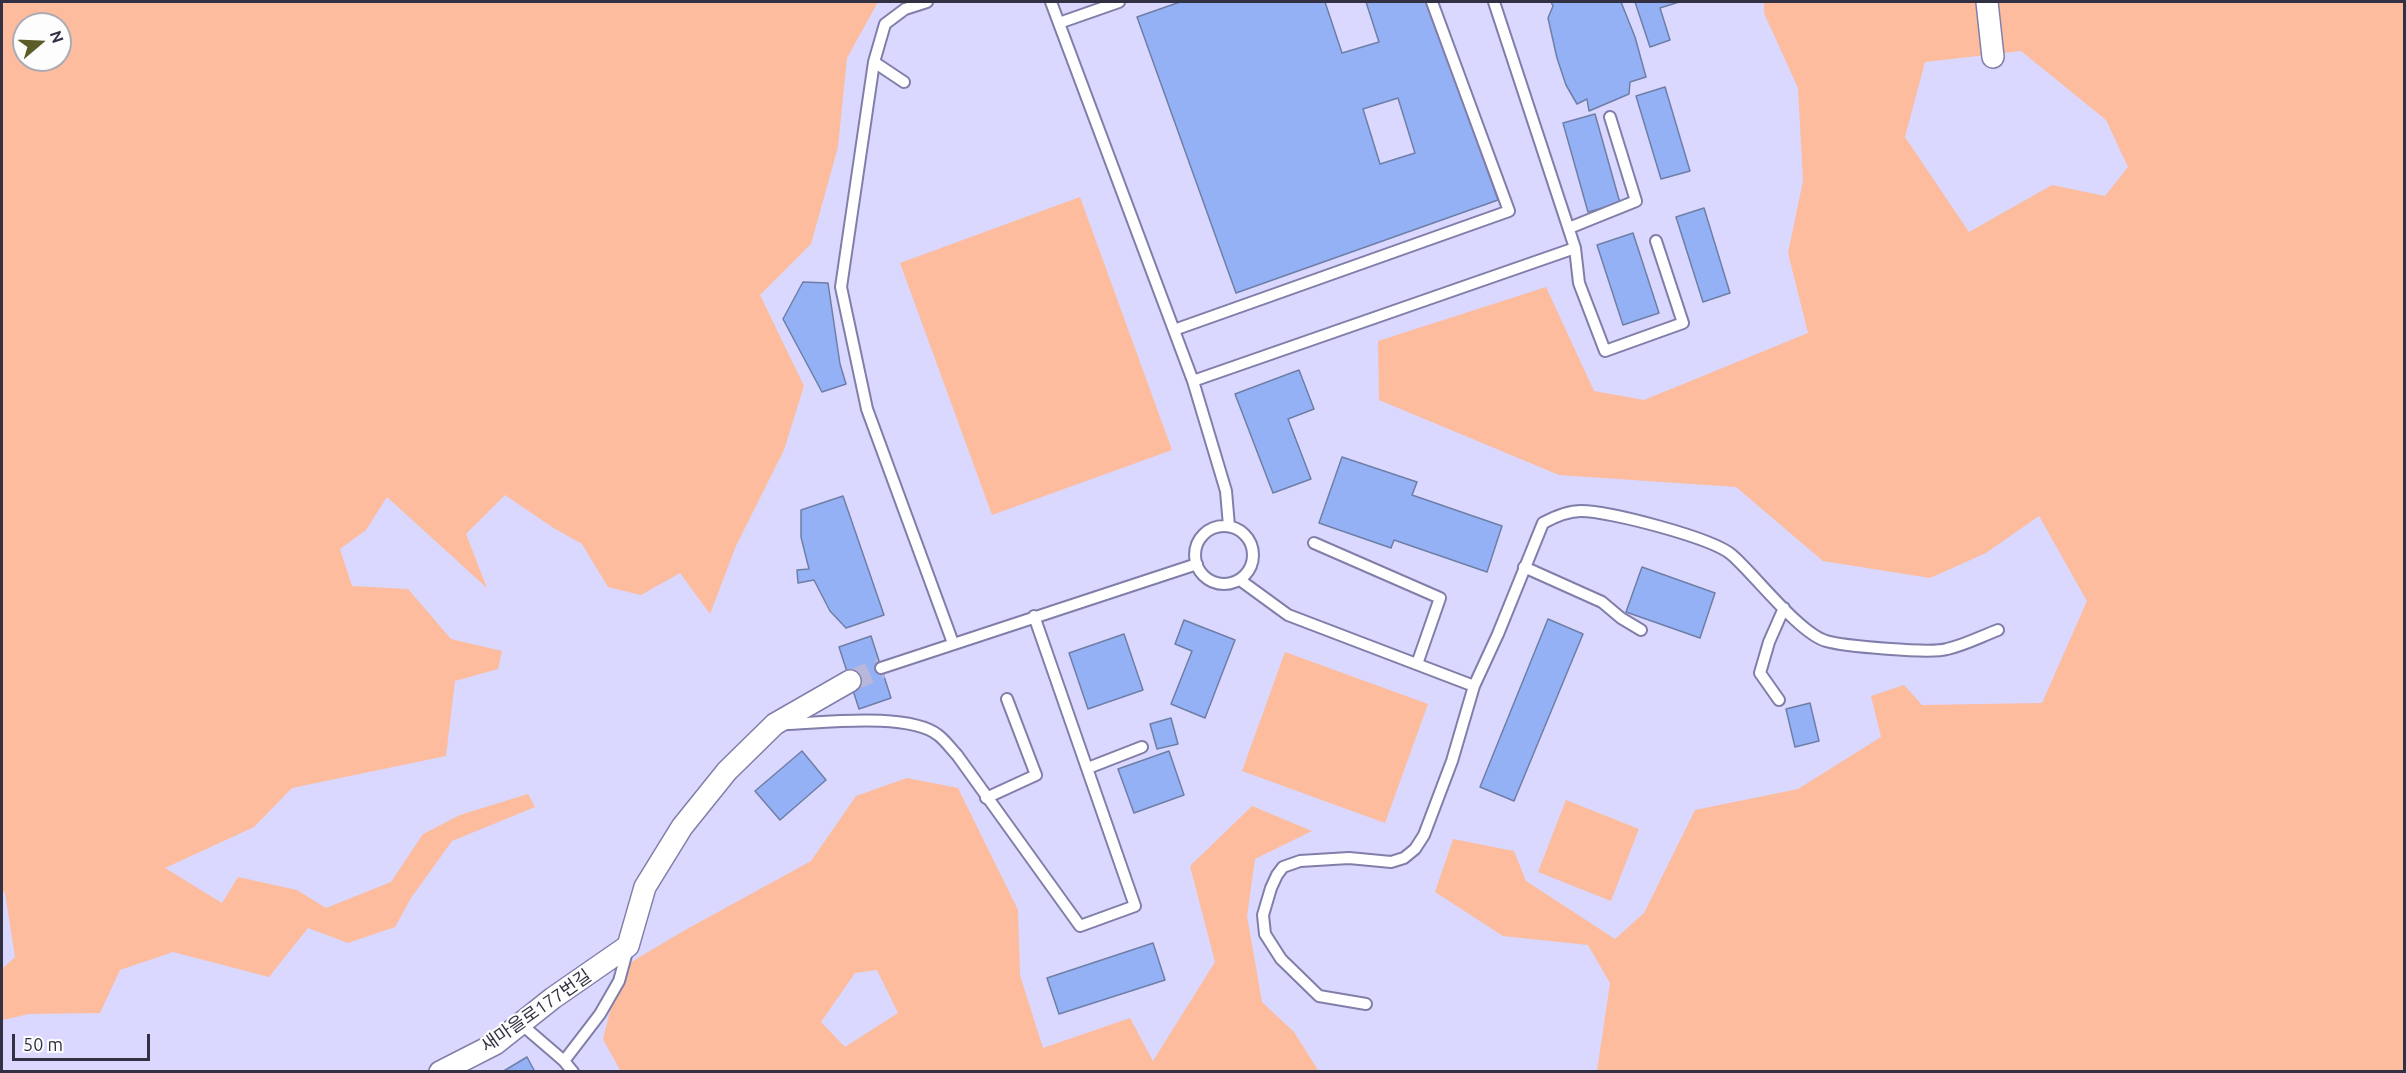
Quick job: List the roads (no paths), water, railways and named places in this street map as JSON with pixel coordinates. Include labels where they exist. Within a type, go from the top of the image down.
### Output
[{"type":"street","points":[[1987,2],[1993,57]]},
{"type":"street","points":[[628,946],[645,887],[682,827],[727,771],[775,724],[850,681]]},
{"type":"street","name":"새마을로177번길","points":[[453,1068],[495,1044],[553,998],[628,946]]},
{"type":"lane","points":[[927,2],[905,9],[885,24],[874,62],[841,287],[867,409],[953,644]]},
{"type":"lane","points":[[1051,2],[1193,381],[1226,491],[1229,526]]},
{"type":"lane","points":[[1059,23],[1119,2]]},
{"type":"lane","points":[[1174,330],[1509,211],[1432,2]]},
{"type":"lane","points":[[1494,2],[1569,228],[1575,248],[1579,283],[1605,351],[1683,323],[1656,241]]},
{"type":"lane","points":[[874,62],[904,82]]},
{"type":"lane","points":[[1569,228],[1636,201],[1610,117]]},
{"type":"lane","points":[[1193,381],[1575,248]]},
{"type":"lane","points":[[1366,1004],[1319,996],[1281,959],[1265,934],[1263,915],[1271,888],[1283,867],[1300,861],[1349,858],[1391,862],[1404,858],[1415,849],[1424,835],[1452,761],[1474,686],[1498,634],[1543,523],[1557,516],[1579,510],[1604,513],[1715,544],[1730,553],[1808,630],[1825,640],[1921,651],[1946,650],[1998,630]]},
{"type":"lane","points":[[1229,526],[1238,529],[1246,536],[1253,551],[1250,567],[1240,580],[1218,584],[1205,577],[1197,564],[1195,554],[1202,536],[1209,530],[1229,526]]},
{"type":"lane","points":[[1314,543],[1440,598],[1417,664]]},
{"type":"lane","points":[[881,668],[1197,564]]},
{"type":"lane","points":[[1524,567],[1602,602],[1621,618],[1641,630]]},
{"type":"lane","points":[[1240,580],[1288,615],[1474,686]]},
{"type":"lane","points":[[1779,700],[1760,673],[1769,642],[1784,608]]},
{"type":"lane","points":[[775,724],[893,722],[917,725],[937,734],[950,748],[1080,926],[1136,906],[1034,616]]},
{"type":"lane","points":[[986,798],[1036,775],[1007,699]]},
{"type":"lane","points":[[1088,768],[1142,747]]},
{"type":"lane","points":[[564,1061],[600,1014],[620,981],[628,946]]},
{"type":"lane","points":[[521,1024],[573,1071]]},
{"type":"tunnel","points":[[850,681],[881,668]]}]
